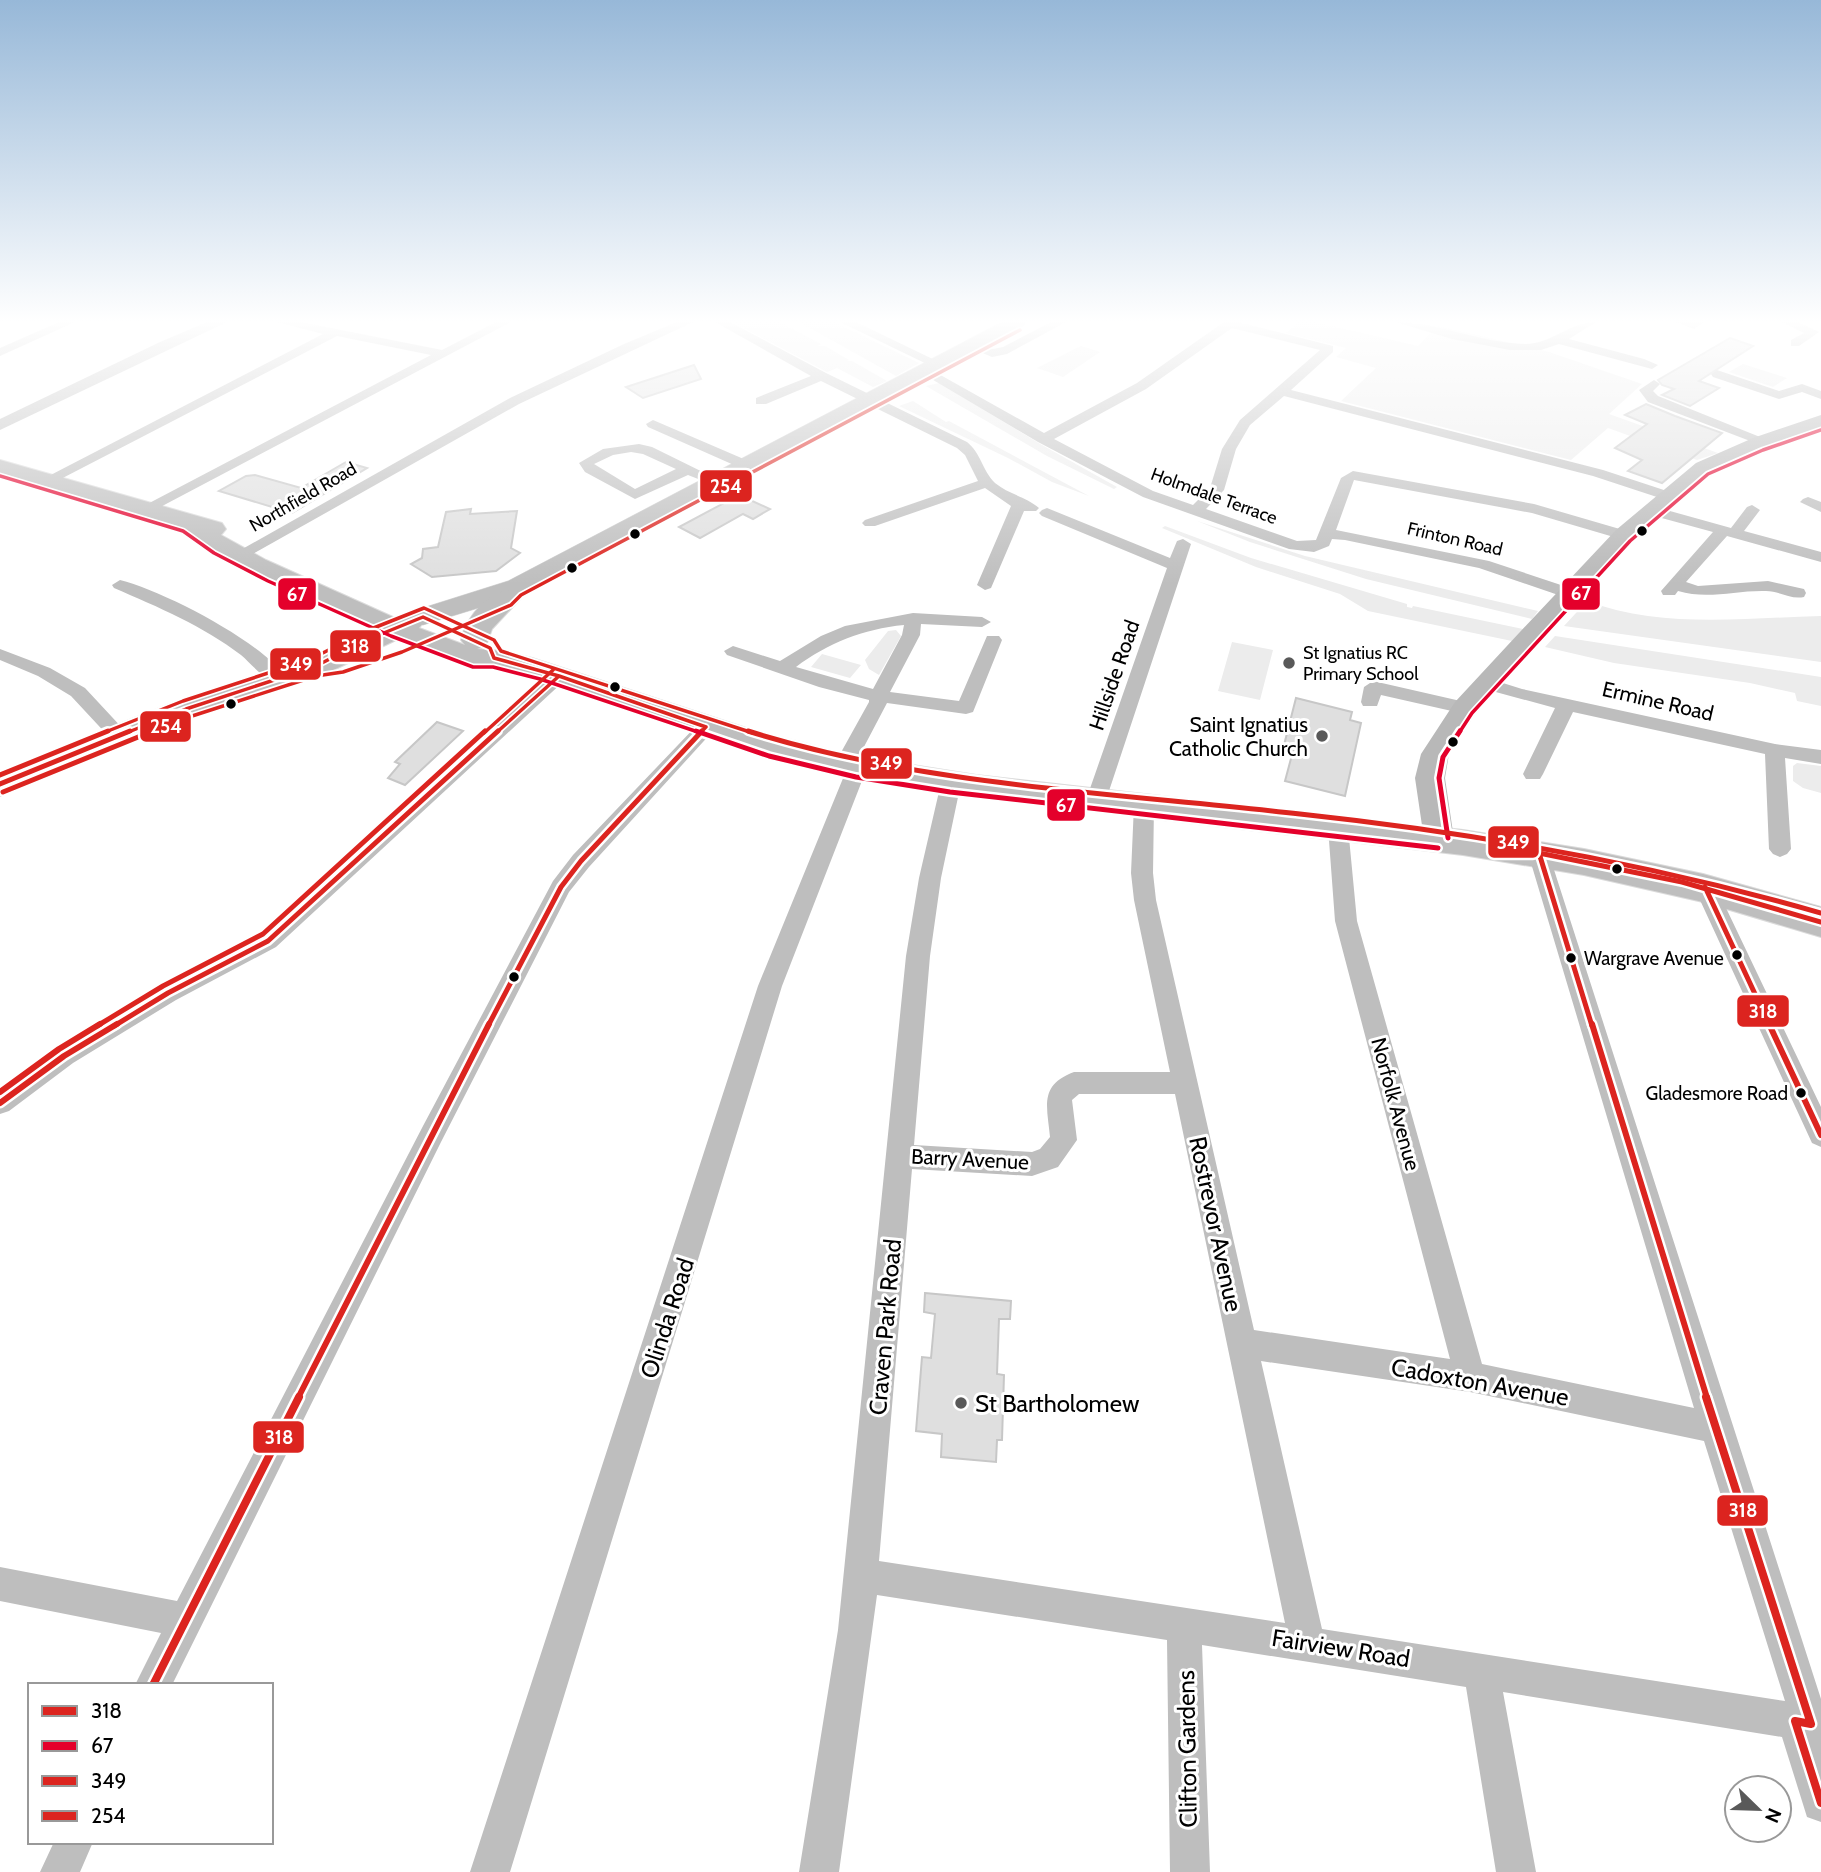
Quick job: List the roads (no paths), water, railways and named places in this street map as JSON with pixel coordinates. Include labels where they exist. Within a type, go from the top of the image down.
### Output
[{"type":"highway","points":[[0,467],[187,523],[477,650],[763,745],[851,766],[951,782],[1539,853],[1629,869],[1705,887],[1821,922]]},
{"type":"highway","points":[[300,573],[348,608],[420,627]]},
{"type":"highway","points":[[477,650],[478,628],[512,592]]},
{"type":"highway","points":[[330,662],[347,629],[348,608]]},
{"type":"highway","points":[[0,785],[118,735],[330,662],[420,627]]},
{"type":"highway","points":[[330,662],[477,650]]},
{"type":"main road","points":[[420,627],[512,592],[854,409]]},
{"type":"main road","points":[[1439,839],[1432,800],[1431,766],[1449,729],[1465,708],[1624,535],[1703,467],[1763,441],[1821,421]]},
{"type":"street","points":[[0,425],[32,409]]},
{"type":"street","points":[[48,480],[185,409]]},
{"type":"street","points":[[144,510],[337,409]]},
{"type":"street","name":"Northfield Road","points":[[248,550],[498,409]]},
{"type":"street","points":[[931,409],[972,453],[975,468],[986,483],[1033,509],[1175,566]]},
{"type":"street","name":"Holmdale Terrace","points":[[973,409],[1043,439],[1118,480],[1194,512],[1294,546],[1309,547],[1323,543],[1327,534]]},
{"type":"street","points":[[1043,439],[1103,409]]},
{"type":"street","points":[[1194,512],[1217,490],[1229,449],[1245,423],[1260,409]]},
{"type":"street","points":[[1352,409],[1598,473],[1660,504],[1729,533],[1821,557]]},
{"type":"street","points":[[1680,409],[1763,441]]},
{"type":"street","points":[[653,424],[748,466]]},
{"type":"street","points":[[688,469],[635,495],[590,469],[586,463],[594,457],[628,447],[647,450],[688,469],[716,482]]},
{"type":"street","points":[[1327,534],[1349,478],[1353,475],[1534,509],[1624,535]]},
{"type":"street","points":[[870,523],[986,483]]},
{"type":"street","points":[[985,585],[1033,509]]},
{"type":"street","points":[[1672,587],[1752,510]]},
{"type":"street","name":"Frinton Road","points":[[1327,534],[1345,535],[1483,564],[1570,594]]},
{"type":"street","name":"Hillside Road","points":[[1096,800],[1183,544]]},
{"type":"street","points":[[120,585],[201,622],[261,659],[279,678]]},
{"type":"street","points":[[1672,587],[1698,591],[1768,586],[1798,593]]},
{"type":"street","points":[[781,669],[805,649],[846,631],[889,620],[913,618],[982,622]]},
{"type":"street","points":[[851,766],[878,702],[878,696],[911,635],[913,618]]},
{"type":"street","points":[[733,650],[781,669],[878,696],[966,708],[993,640]]},
{"type":"street","points":[[0,654],[44,672],[78,692],[118,735]]},
{"type":"street","points":[[0,1103],[87,1042],[169,993],[268,941],[559,676]]},
{"type":"street","name":"Ermine Road","points":[[1487,684],[1775,750],[1821,757]]},
{"type":"street","points":[[1370,702],[1373,687],[1465,708]]},
{"type":"street","points":[[1533,774],[1563,715],[1565,703]]},
{"type":"street","points":[[154,1683],[438,1122],[561,887],[581,861],[706,727]]},
{"type":"street","points":[[1775,750],[1780,849]]},
{"type":"street","name":"Olinda Road","points":[[489,1872],[770,986],[851,766]]},
{"type":"street","name":"Craven Park Road","points":[[819,1872],[856,1630],[918,956],[930,878],[951,782]]},
{"type":"street","name":"Rostrevor Avenue","points":[[1144,805],[1142,873],[1146,900],[1307,1642]]},
{"type":"street","name":"Norfolk Avenue","points":[[1338,827],[1346,921],[1471,1377]]},
{"type":"street","points":[[1539,853],[1809,1723],[1821,1803]]},
{"type":"street","points":[[1705,887],[1821,1135]]},
{"type":"street","name":"Barry Avenue","points":[[900,1156],[1032,1164],[1049,1158],[1064,1140],[1059,1096],[1074,1083],[1186,1083]]},
{"type":"street","name":"Cadoxton Avenue","points":[[1242,1343],[1471,1377],[1716,1428]]},
{"type":"street","name":"Fairview Road","points":[[861,1574],[1809,1723]]},
{"type":"street","points":[[0,1584],[185,1620]]},
{"type":"street","name":"Clifton Gardens","points":[[1184,1625],[1190,1872]]},
{"type":"street","points":[[1481,1671],[1516,1872]]},
{"type":"street","points":[[60,1872],[73,1844]]},
{"type":"place","name":"St Ignatius RC Primary School","points":[[1289,663]]},
{"type":"place","name":"Saint Ignatius Catholic Church","points":[[1322,736]]},
{"type":"place","name":"Wargrave Avenue","points":[[1571,958]]},
{"type":"place","name":"Gladesmore Road","points":[[1801,1093]]},
{"type":"place","name":"St Bartholomew","points":[[961,1403]]}]
